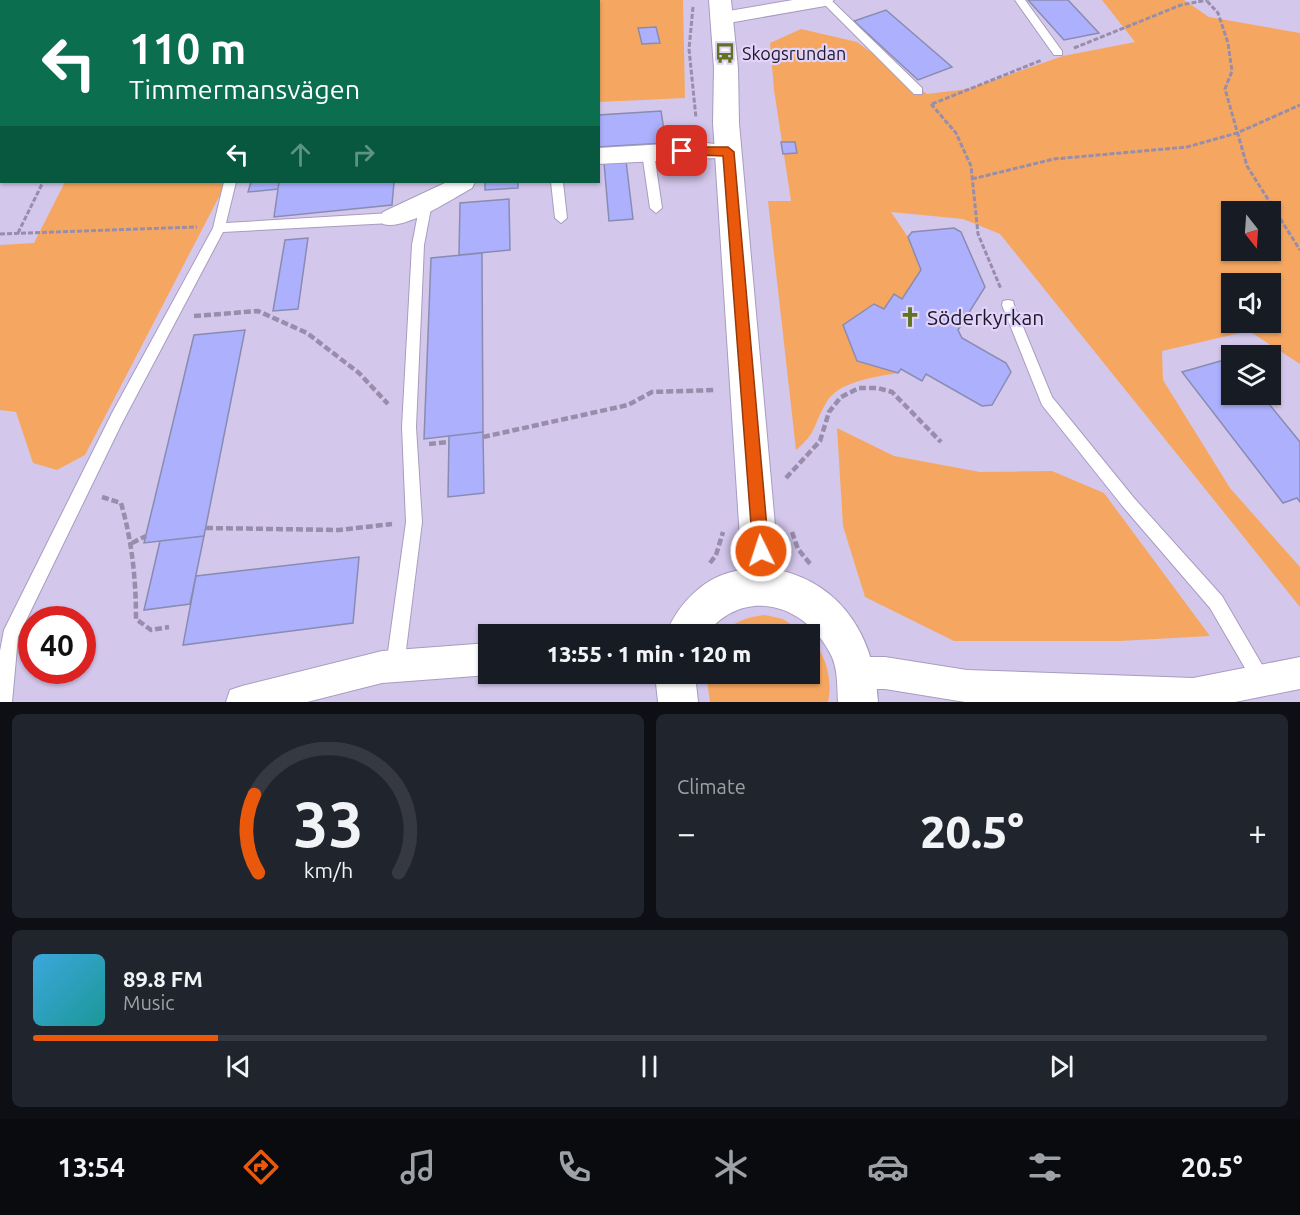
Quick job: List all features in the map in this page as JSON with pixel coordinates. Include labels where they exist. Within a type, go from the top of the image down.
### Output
[{"type":"street","points":[[760,586],[761,551],[714,151],[722,9],[825,0]]},
{"type":"street","points":[[600,156],[714,151]]},
{"type":"street","points":[[391,218],[426,203],[462,183]]},
{"type":"street","points":[[692,624],[701,610],[719,597],[739,588],[760,586],[782,588],[822,610],[846,642],[858,688],[885,673],[967,686],[1174,698],[1262,681],[1298,679]]},
{"type":"street","points":[[242,702],[350,674],[395,666],[478,660]]},
{"type":"street","points":[[675,684],[678,702]]},
{"type":"lane","points":[[825,0],[918,91]]},
{"type":"lane","points":[[1020,0],[1058,53]]},
{"type":"lane","points":[[648,153],[656,208]]},
{"type":"lane","points":[[3,702],[4,652],[10,636],[81,491],[219,228],[230,183]]},
{"type":"lane","points":[[557,183],[561,218]]},
{"type":"lane","points":[[395,666],[414,522],[409,427],[418,245],[426,203]]},
{"type":"lane","points":[[219,228],[391,218]]},
{"type":"lane","points":[[1008,305],[1047,400],[1129,503],[1216,602],[1262,681]]},
{"type":"path","points":[[695,0],[688,29],[688,52],[714,151]]},
{"type":"path","points":[[1206,0],[1215,6],[1223,23],[1232,73],[1225,88],[1247,166],[1300,250]]},
{"type":"path","points":[[918,91],[956,133],[971,166],[978,234],[1008,305]]},
{"type":"path","points":[[972,179],[1054,159],[1187,147],[1237,133],[1300,105]]},
{"type":"path","points":[[18,233],[43,183]]},
{"type":"path","points":[[0,234],[219,228]]},
{"type":"path","points":[[170,318],[258,311],[308,333],[359,373],[409,427]]},
{"type":"path","points":[[782,469],[783,481],[820,441],[829,412],[841,397],[859,388],[878,388],[892,393],[941,442]]},
{"type":"path","points":[[483,437],[628,405],[652,392],[720,390]]},
{"type":"path","points":[[81,491],[121,503],[132,543],[136,619],[151,630],[169,627]]},
{"type":"path","points":[[206,528],[339,530],[414,522]]},
{"type":"path","points":[[790,526],[798,549],[814,570]]},
{"type":"path","points":[[705,571],[716,555],[724,529]]},
{"type":"path","points":[[132,543],[146,536]]},
{"type":"shaded area","points":[[600,0],[683,0],[685,98],[600,102]]},
{"type":"shaded area","points":[[1102,0],[1184,0],[1209,17],[1300,33],[1300,364],[1281,352],[1281,345],[1271,345],[1252,333],[1281,333],[1281,273],[1221,273],[1221,333],[1240,333],[1162,351],[1163,380],[1230,488],[1300,567],[1300,607],[1000,234],[963,219],[891,212],[908,237],[921,270],[902,299],[894,294],[884,309],[843,325],[857,361],[898,373],[858,381],[839,390],[826,403],[811,433],[796,450],[768,201],[791,201],[774,90],[770,43],[801,29],[857,42],[927,94],[968,89],[1063,56],[1135,42]]},
{"type":"shaded area","points":[[64,183],[223,183],[222,191],[85,455],[57,470],[33,463],[16,412],[0,410],[0,245],[34,243]]},
{"type":"shaded area","points":[[837,428],[894,456],[980,472],[1052,471],[1104,493],[1210,636],[1120,641],[954,641],[865,597],[843,526]]},
{"type":"shaded area","points":[[765,615],[783,619],[791,624],[735,624],[752,617]]},
{"type":"shaded area","points":[[820,651],[827,668],[830,685],[828,702],[710,702],[707,684],[820,684]]},
{"type":"building","points":[[1028,0],[1068,0],[1099,33],[1064,40]]},
{"type":"building","points":[[886,10],[952,67],[918,80],[854,21]]},
{"type":"building","points":[[656,27],[660,43],[642,44],[638,28]]},
{"type":"building","points":[[661,111],[666,143],[600,147],[600,115]]},
{"type":"building","points":[[781,142],[795,142],[797,153],[783,154]]},
{"type":"building","points":[[626,161],[633,219],[609,221],[604,163]]},
{"type":"building","points":[[251,183],[279,183],[278,189],[248,192]]},
{"type":"building","points":[[279,183],[394,183],[392,205],[274,217]]},
{"type":"building","points":[[485,183],[518,183],[518,188],[485,190]]},
{"type":"building","points":[[509,199],[510,250],[459,255],[460,203]]},
{"type":"building","name":"Söderkyrkan","points":[[954,228],[961,232],[985,287],[958,330],[962,338],[1006,363],[1011,372],[992,405],[982,406],[926,374],[922,381],[901,369],[898,373],[857,361],[843,325],[874,304],[884,309],[894,294],[902,299],[921,270],[908,237],[912,232]]},
{"type":"building","points":[[308,238],[298,309],[273,311],[285,240]]},
{"type":"building","points":[[482,253],[483,432],[424,439],[431,258]]},
{"type":"building","points":[[245,330],[204,536],[144,543],[194,335]]},
{"type":"building","points":[[1221,361],[1221,405],[1270,405],[1300,442],[1300,502],[1297,498],[1283,503],[1182,372]]},
{"type":"building","points":[[483,432],[484,493],[448,497],[449,436]]},
{"type":"building","points":[[204,536],[190,604],[144,610],[160,541]]},
{"type":"building","points":[[359,557],[353,623],[183,645],[196,576]]},
{"type":"place","name":"Skogsrundan","points":[[725,53]]},
{"type":"place","name":"Söderkyrkan","points":[[910,317]]},
{"type":"route","points":[[682,151],[728,152],[761,551]]}]
